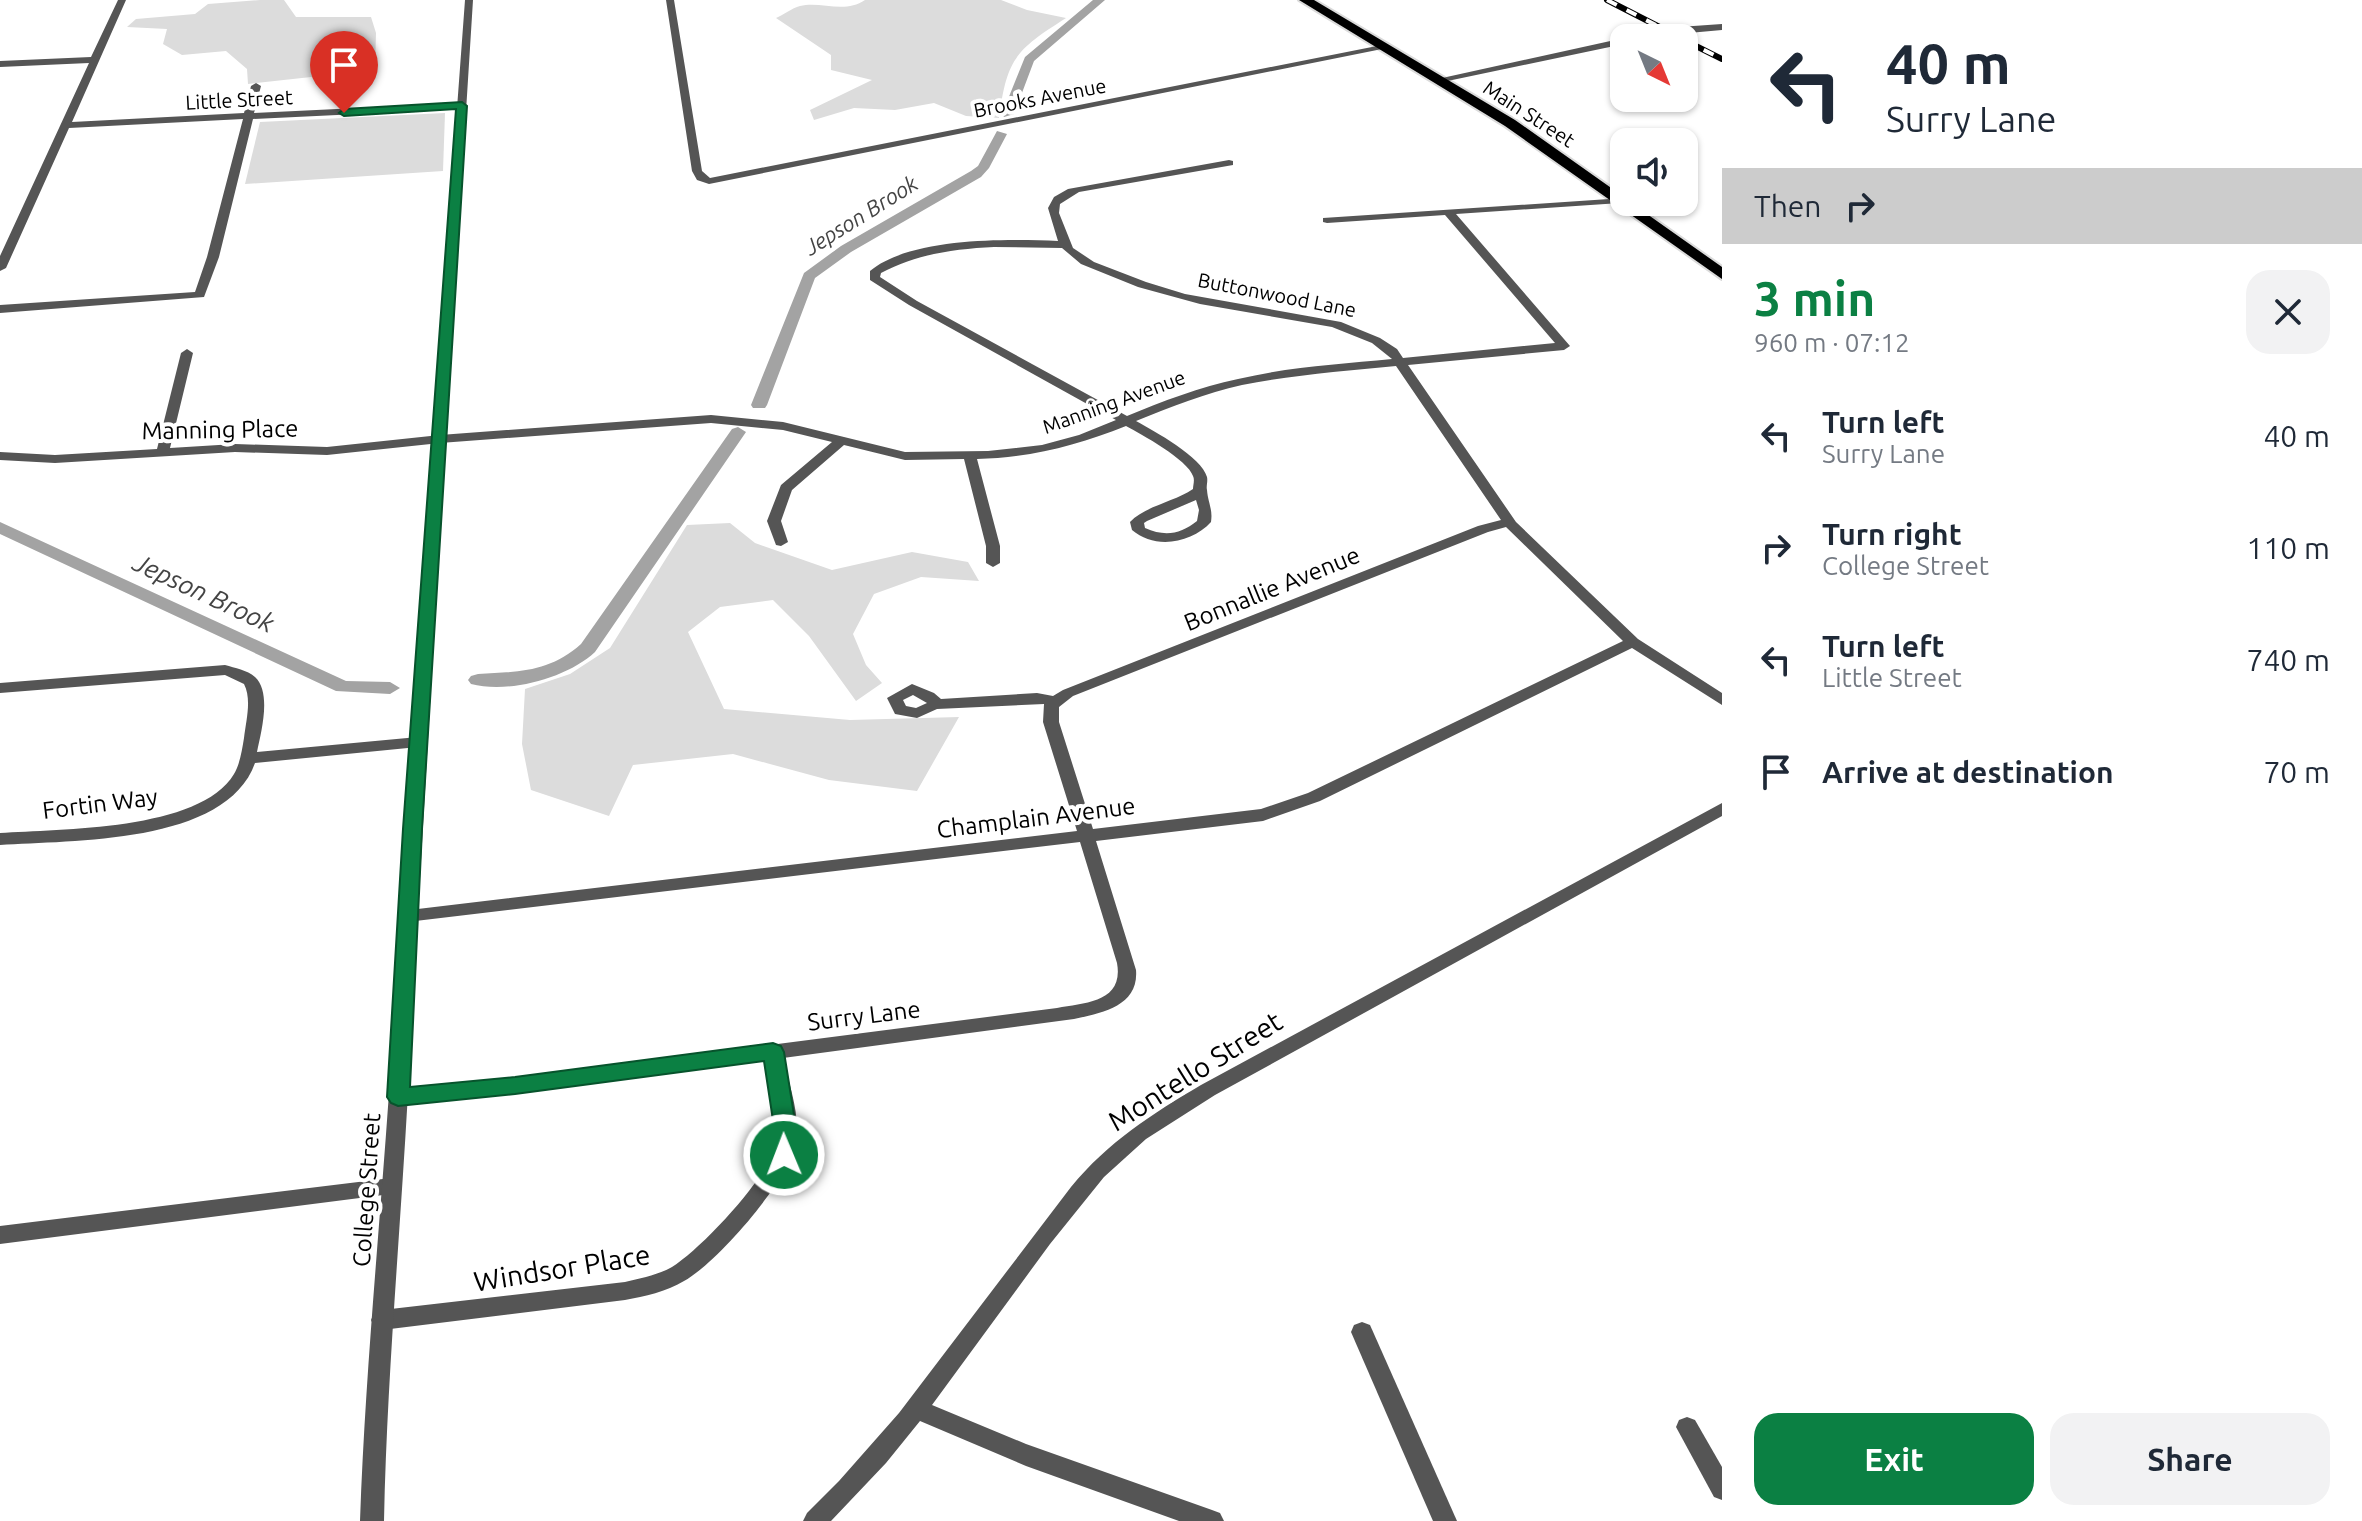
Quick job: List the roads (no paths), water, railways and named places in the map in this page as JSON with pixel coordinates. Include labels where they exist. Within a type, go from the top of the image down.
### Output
[{"type":"highway","name":"Main Street","points":[[1305,0],[1510,123],[1610,193]]},
{"type":"highway","name":"Main Street","points":[[1642,216],[1722,274]]},
{"type":"street","points":[[0,268],[122,0]]},
{"type":"street","name":"College Street","points":[[372,1521],[418,742],[469,0]]},
{"type":"street","name":"Brooks Avenue","points":[[670,0],[697,171],[704,180],[734,178],[1382,48]]},
{"type":"street","points":[[1698,29],[1722,27]]},
{"type":"street","points":[[1438,80],[1610,44]]},
{"type":"street","points":[[0,64],[95,60]]},
{"type":"street","points":[[0,309],[200,295],[213,257],[256,86]]},
{"type":"street","name":"Little Street","points":[[66,125],[462,106]]},
{"type":"street","points":[[1200,491],[1183,502],[1142,518],[1136,527],[1149,536],[1167,540],[1198,528],[1204,522],[1206,510],[1200,491],[1200,476],[1191,464],[1128,421],[877,282],[874,274],[889,265],[944,250],[1010,243],[1066,245],[1052,210],[1061,197],[1070,191],[1229,163]]},
{"type":"street","points":[[1327,220],[1610,201]]},
{"type":"street","name":"Manning Avenue","points":[[440,439],[711,419],[783,426],[905,456],[970,456],[1043,449],[1128,421],[1213,387],[1267,377],[1564,346],[1448,212]]},
{"type":"street","name":"Buttonwood Lane","points":[[1066,245],[1071,253],[1103,270],[1160,291],[1360,332],[1385,346],[1400,363],[1509,522],[1633,642],[1722,700]]},
{"type":"street","points":[[163,451],[187,353]]},
{"type":"street","name":"Manning Place","points":[[0,456],[55,459],[235,448],[327,451],[440,439]]},
{"type":"street","points":[[781,542],[774,521],[786,488],[841,441]]},
{"type":"street","points":[[970,456],[993,546],[993,563]]},
{"type":"street","name":"Bonnallie Avenue","points":[[1054,701],[1483,529],[1509,522]]},
{"type":"street","name":"Champlain Avenue","points":[[407,916],[1246,818],[1314,797],[1633,642]]},
{"type":"street","points":[[0,688],[225,670],[243,674],[253,683],[257,695],[248,758],[418,742]]},
{"type":"street","points":[[931,707],[909,713],[900,710],[895,698],[912,689],[929,696],[937,704],[1037,698],[1054,701],[1049,708],[1051,722],[1087,837]]},
{"type":"street","name":"Fortin Way","points":[[0,839],[166,822],[196,812],[224,795],[238,781],[248,758]]},
{"type":"street","name":"Montello Street","points":[[815,1521],[858,1482],[917,1409],[1007,1284],[1092,1177],[1117,1151],[1156,1121],[1349,1011],[1722,809]]},
{"type":"street","name":"Surry Lane","points":[[398,1097],[515,1086],[773,1052],[1086,1010],[1106,1003],[1122,993],[1127,985],[1126,963],[1087,837]]},
{"type":"street","name":"Windsor Place","points":[[382,1320],[625,1291],[655,1285],[682,1272],[727,1229],[771,1176],[784,1155],[787,1140],[773,1052]]},
{"type":"street","points":[[0,1235],[391,1186]]},
{"type":"street","points":[[1362,1332],[1445,1521]]},
{"type":"street","points":[[917,1409],[970,1434],[1212,1521]]},
{"type":"street","points":[[1687,1427],[1720,1481]]},
{"type":"waterway","name":"Jepson Brook","points":[[1008,114],[1029,59],[1100,0]]},
{"type":"waterway","name":"Jepson Brook","points":[[759,405],[809,276],[846,249],[976,174],[983,168],[1001,134]]},
{"type":"waterway","name":"Jepson Brook","points":[[478,680],[551,672],[576,659],[588,648],[738,432]]},
{"type":"waterway","name":"Jepson Brook","points":[[0,527],[343,687],[390,688]]},
{"type":"railway","points":[[1607,0],[1654,24]]},
{"type":"railway","points":[[1698,47],[1722,59]]}]
